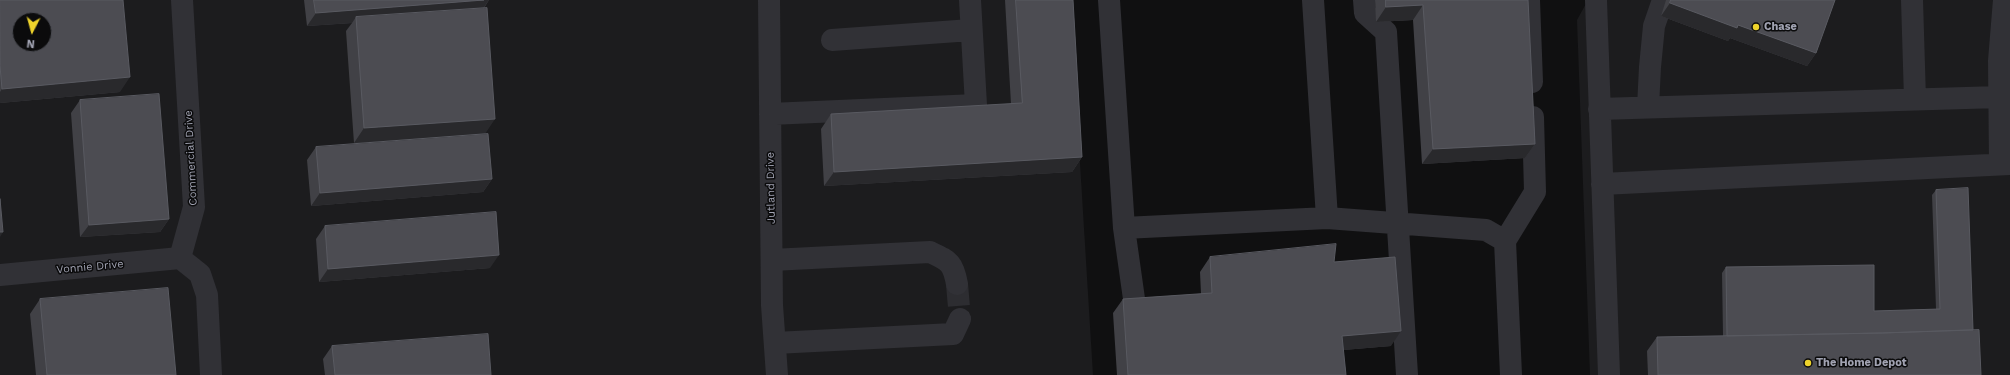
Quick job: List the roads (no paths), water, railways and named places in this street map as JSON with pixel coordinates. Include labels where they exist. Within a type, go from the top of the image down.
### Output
[{"type":"street","name":"Commercial Drive","points":[[180,258],[194,208],[182,0]]},
{"type":"street","name":"Jutland Drive","points":[[769,0],[772,260],[777,375]]},
{"type":"street","points":[[770,114],[976,105],[970,0]]},
{"type":"street","points":[[1109,0],[1124,228],[1136,313]]},
{"type":"street","points":[[1313,0],[1327,218]]},
{"type":"street","points":[[1364,0],[1365,13],[1386,32],[1407,375]]},
{"type":"street","points":[[1511,375],[1505,241],[1535,192],[1529,0]]},
{"type":"street","points":[[1596,0],[1609,375]]},
{"type":"street","points":[[1648,108],[1654,26],[1663,0]]},
{"type":"street","points":[[1912,0],[1914,99]]},
{"type":"street","points":[[1602,184],[2005,164],[1999,97],[1998,62],[2004,0]]},
{"type":"street","points":[[832,40],[971,30]]},
{"type":"street","points":[[1599,109],[1999,97]]},
{"type":"street","points":[[1124,228],[1327,218],[1486,230],[1505,241]]},
{"type":"street","points":[[772,260],[930,252],[946,260],[954,268],[957,284]]},
{"type":"street","name":"Vonnie Drive","points":[[0,275],[180,258]]},
{"type":"street","points":[[180,258],[200,274],[207,295],[211,375]]},
{"type":"street","points":[[775,343],[953,334],[960,319]]},
{"type":"tunnel","points":[[957,284],[960,319]]},
{"type":"place","name":"Chase","points":[[1756,27]]},
{"type":"place","name":"The Home Depot","points":[[1808,363]]}]
